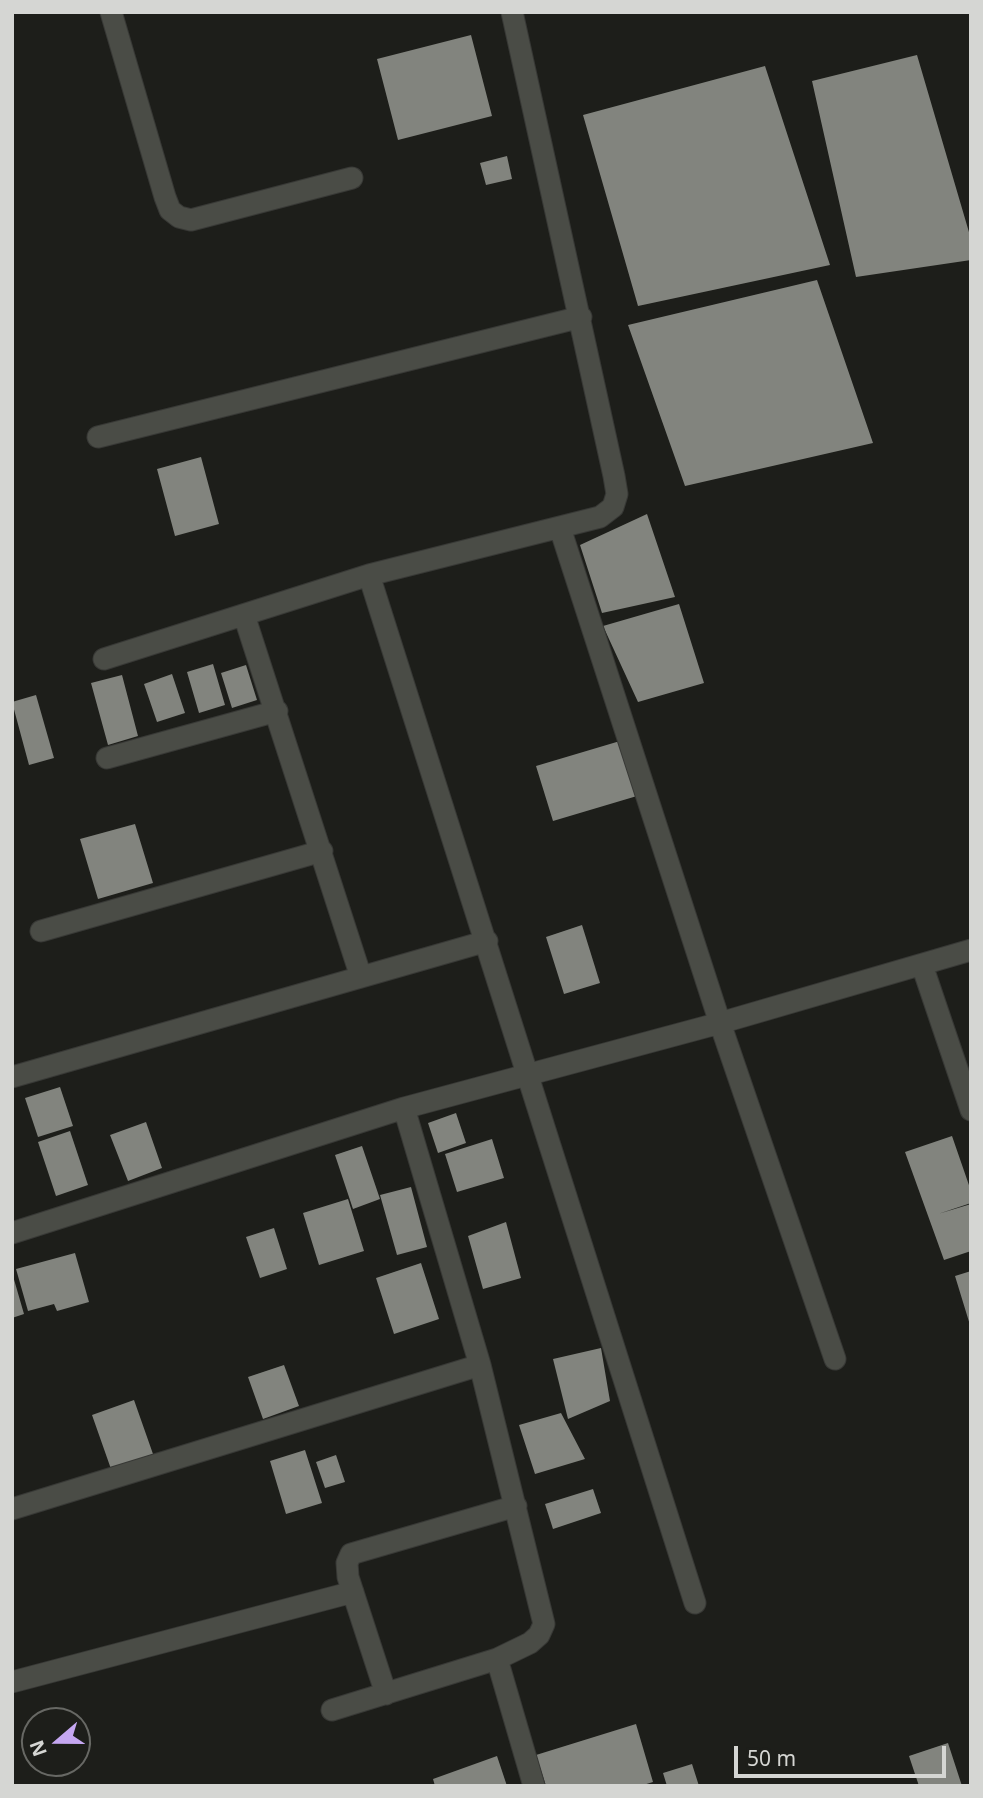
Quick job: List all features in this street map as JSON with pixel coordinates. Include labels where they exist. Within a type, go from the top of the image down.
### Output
[{"type":"street","points":[[111,12],[165,197],[170,210],[179,217],[191,220],[352,178]]},
{"type":"street","points":[[104,659],[369,575],[600,517],[613,507],[617,494],[581,317],[512,12]]},
{"type":"street","points":[[98,437],[581,317]]},
{"type":"street","points":[[560,528],[720,1023],[835,1359]]},
{"type":"street","points":[[369,575],[695,1602]]},
{"type":"street","points":[[244,615],[361,977]]},
{"type":"street","points":[[107,758],[277,711]]},
{"type":"street","points":[[41,931],[322,851]]},
{"type":"street","points":[[12,1077],[487,942]]},
{"type":"street","points":[[12,1233],[404,1108],[720,1023],[971,950]]},
{"type":"street","points":[[922,965],[971,1110]]},
{"type":"street","points":[[332,1710],[497,1659],[530,1643],[544,1624],[480,1366],[404,1108]]},
{"type":"street","points":[[12,1509],[480,1366]]},
{"type":"street","points":[[386,1694],[353,1592],[346,1563],[352,1554],[516,1506]]},
{"type":"street","points":[[12,1682],[353,1592]]},
{"type":"street","points":[[497,1659],[534,1786]]},
{"type":"building","points":[[471,35],[492,116],[398,140],[377,59]]},
{"type":"building","points":[[917,55],[971,239],[971,260],[856,277],[812,81]]},
{"type":"building","points":[[765,66],[830,265],[638,306],[583,115]]},
{"type":"building","points":[[507,156],[512,179],[486,185],[480,163]]},
{"type":"building","points":[[817,280],[873,443],[685,486],[628,325]]},
{"type":"building","points":[[201,457],[219,524],[175,536],[157,469]]},
{"type":"building","points":[[647,514],[675,597],[602,613],[580,545]]},
{"type":"building","points":[[679,604],[704,683],[638,702],[603,626]]},
{"type":"building","points":[[213,664],[225,705],[199,713],[187,672]]},
{"type":"building","points":[[246,665],[257,700],[232,708],[221,673]]},
{"type":"building","points":[[172,674],[185,713],[157,722],[144,684]]},
{"type":"building","points":[[122,675],[138,736],[108,745],[91,683]]},
{"type":"building","points":[[36,695],[54,758],[29,765],[12,702]]},
{"type":"building","points":[[620,741],[637,796],[553,821],[536,766]]},
{"type":"building","points":[[135,824],[153,883],[98,899],[80,839]]},
{"type":"building","points":[[582,925],[600,983],[564,994],[546,937]]},
{"type":"building","points":[[60,1087],[73,1126],[38,1137],[25,1098]]},
{"type":"building","points":[[456,1113],[466,1143],[438,1153],[428,1123]]},
{"type":"building","points":[[146,1122],[162,1168],[128,1181],[110,1135]]},
{"type":"building","points":[[70,1131],[88,1185],[56,1196],[38,1142]]},
{"type":"building","points":[[952,1136],[971,1191],[971,1203],[938,1214],[971,1204],[971,1251],[944,1260],[905,1152]]},
{"type":"building","points":[[492,1139],[504,1178],[457,1192],[445,1154]]},
{"type":"building","points":[[362,1146],[380,1199],[353,1209],[335,1155]]},
{"type":"building","points":[[411,1187],[427,1247],[397,1255],[380,1195]]},
{"type":"building","points":[[348,1199],[364,1251],[319,1265],[303,1213]]},
{"type":"building","points":[[506,1222],[521,1278],[483,1289],[468,1236]]},
{"type":"building","points":[[274,1228],[287,1269],[260,1278],[246,1237]]},
{"type":"building","points":[[75,1253],[89,1302],[57,1311],[54,1304],[28,1311],[16,1269]]},
{"type":"building","points":[[421,1263],[439,1319],[394,1334],[376,1278]]},
{"type":"building","points":[[971,1271],[971,1325],[970,1325],[955,1276]]},
{"type":"building","points":[[12,1277],[24,1314],[12,1318]]},
{"type":"building","points":[[601,1348],[610,1401],[568,1419],[553,1359]]},
{"type":"building","points":[[284,1365],[299,1406],[263,1419],[248,1377]]},
{"type":"building","points":[[134,1400],[153,1454],[111,1469],[92,1415]]},
{"type":"building","points":[[561,1413],[585,1459],[535,1474],[519,1425]]},
{"type":"building","points":[[305,1450],[322,1503],[286,1514],[270,1461]]},
{"type":"building","points":[[336,1455],[345,1482],[325,1488],[316,1462]]},
{"type":"building","points":[[593,1489],[601,1513],[553,1529],[545,1504]]},
{"type":"building","points":[[636,1724],[653,1782],[640,1786],[546,1786],[536,1755]]},
{"type":"building","points":[[948,1743],[962,1786],[919,1786],[909,1756]]},
{"type":"building","points":[[497,1756],[507,1786],[435,1786],[433,1779]]},
{"type":"building","points":[[692,1764],[699,1786],[667,1786],[663,1773]]}]
